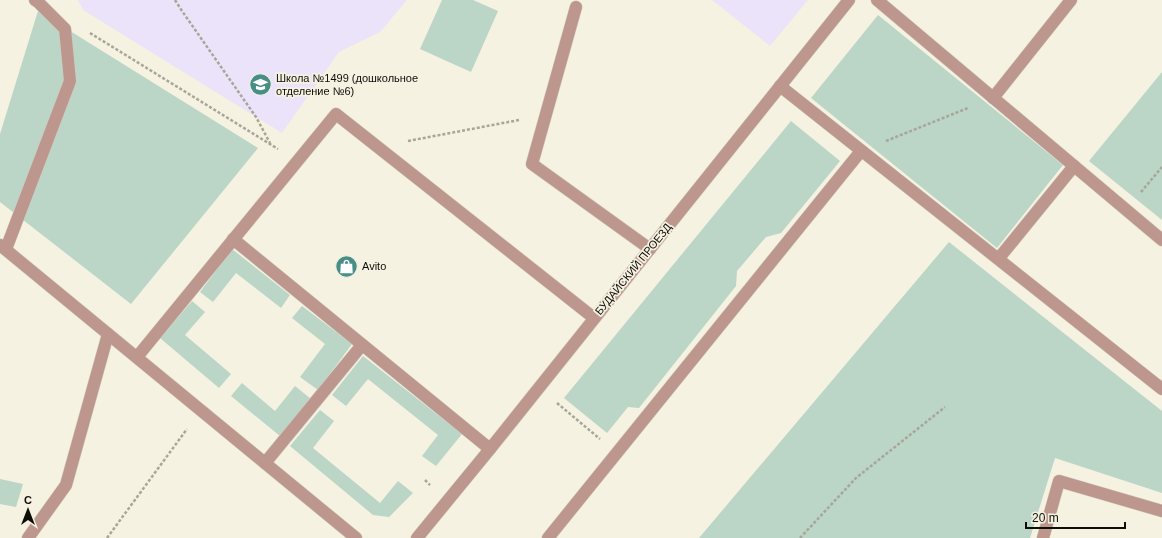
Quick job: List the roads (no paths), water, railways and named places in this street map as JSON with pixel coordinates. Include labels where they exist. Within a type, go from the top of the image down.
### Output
[{"type":"street","points":[[35,0],[65,29],[70,81],[3,247],[356,538]]},
{"type":"street","name":"БУДАЙСКИЙ ПРОЕЗД","points":[[417,538],[849,0]]},
{"type":"street","points":[[877,0],[1162,240]]},
{"type":"street","points":[[993,98],[1071,0]]},
{"type":"street","points":[[576,7],[532,164],[650,249]]},
{"type":"street","points":[[780,86],[999,258],[1162,389]]},
{"type":"street","points":[[137,357],[336,114],[594,318]]},
{"type":"street","points":[[548,538],[861,151]]},
{"type":"street","points":[[999,258],[1074,166]]},
{"type":"street","points":[[233,239],[490,448]]},
{"type":"street","points":[[28,538],[66,485],[108,334]]},
{"type":"street","points":[[265,463],[362,345]]},
{"type":"street","points":[[1043,538],[1059,481],[1162,511]]},
{"type":"place","name":"Школа №1499 (дошкольное отделение №6)","points":[[260,84]]},
{"type":"place","name":"Avito","points":[[347,266]]}]
